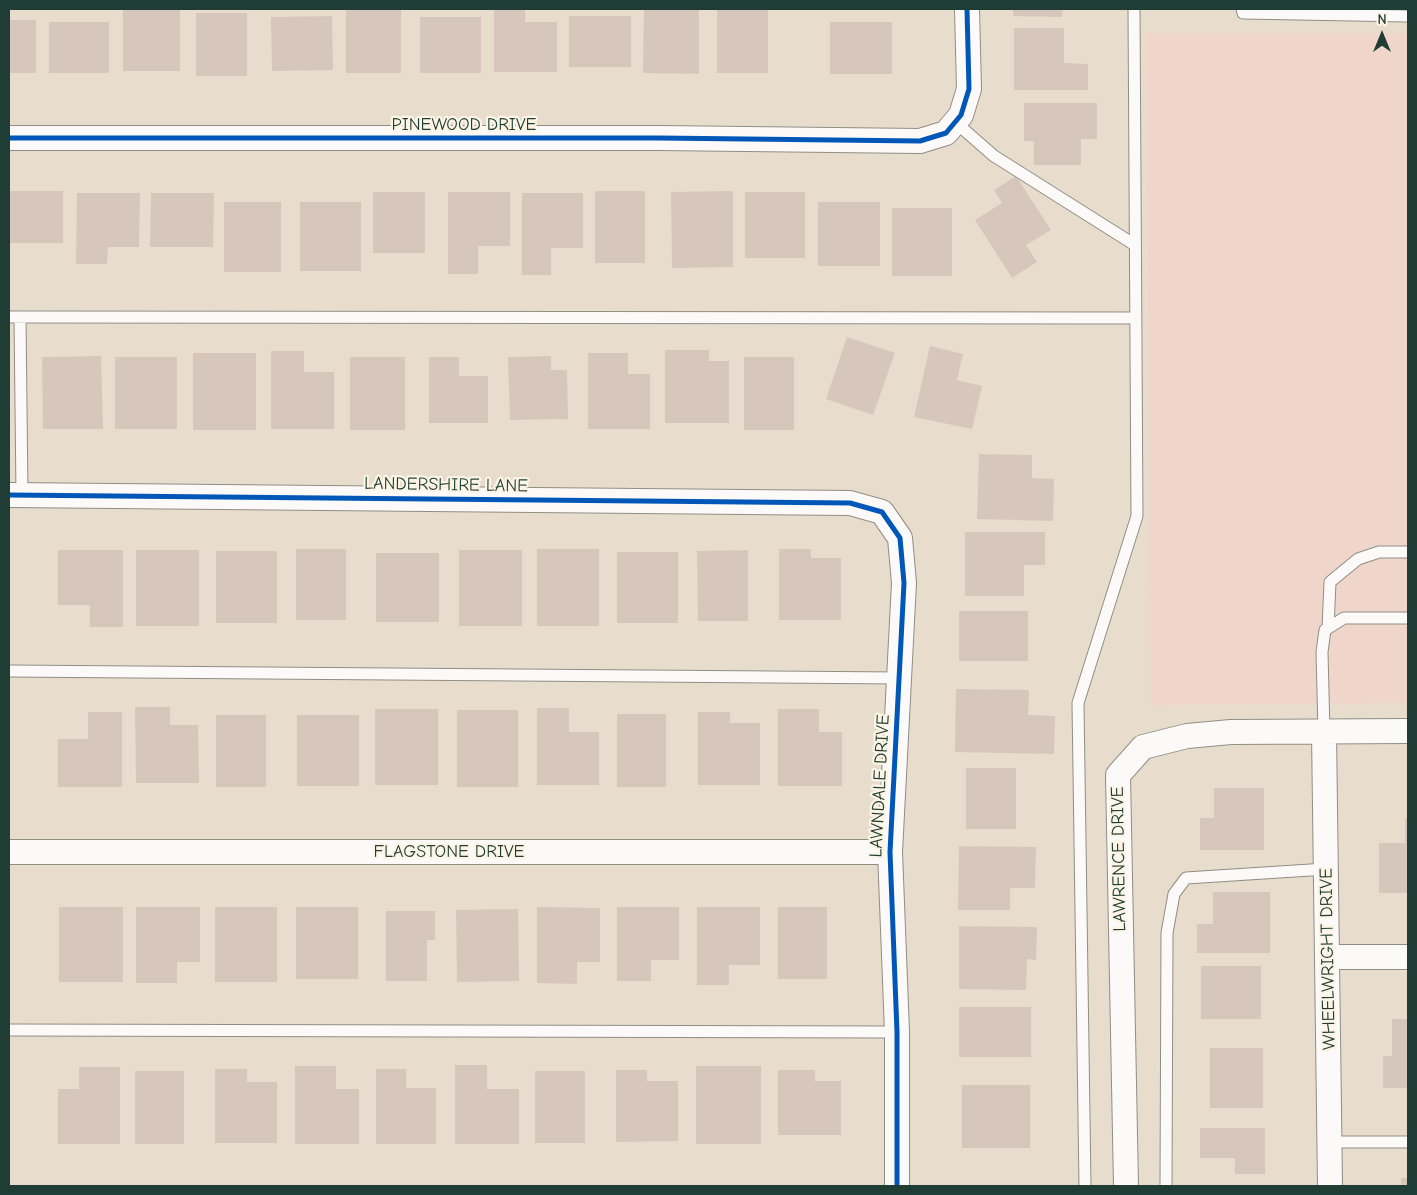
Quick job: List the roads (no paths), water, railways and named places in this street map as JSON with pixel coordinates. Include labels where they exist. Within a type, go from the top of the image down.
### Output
[{"type":"street","points":[[955,122],[961,115],[969,89],[967,9]]},
{"type":"street","name":"PINEWOOD DRIVE","points":[[9,138],[659,138],[920,141],[946,132],[955,122]]},
{"type":"street","name":"LANDERSHIRE LANE","points":[[15,495],[850,504],[882,512]]},
{"type":"street","name":"LAWNDALE DRIVE","points":[[882,512],[900,538],[904,583],[890,852],[897,1032],[897,1186]]},
{"type":"street","name":"LAWRENCE DRIVE","points":[[1126,1186],[1118,775],[1144,747],[1187,736],[1231,732],[1408,731]]},
{"type":"street","name":"WHEELWRIGHT DRIVE","points":[[1324,732],[1330,1186]]},
{"type":"street","name":"FLAGSTONE DRIVE","points":[[9,852],[890,852]]},
{"type":"street","points":[[1328,956],[1408,956]]},
{"type":"lane","points":[[1085,1186],[1078,703],[1137,516],[1134,9]]},
{"type":"lane","points":[[1242,9],[1243,13],[1408,16]]},
{"type":"lane","points":[[955,122],[994,156],[1135,245]]},
{"type":"lane","points":[[15,495],[15,317],[1135,318]]},
{"type":"lane","points":[[1328,628],[1330,582],[1358,559],[1378,552],[1408,552]]},
{"type":"lane","points":[[1324,732],[1322,652],[1325,630],[1344,618],[1408,618]]},
{"type":"lane","points":[[9,671],[899,678]]},
{"type":"lane","points":[[1166,1186],[1166,933],[1174,894],[1186,878],[1326,869]]},
{"type":"lane","points":[[9,1030],[897,1032]]},
{"type":"lane","points":[[1330,1142],[1408,1142]]}]
